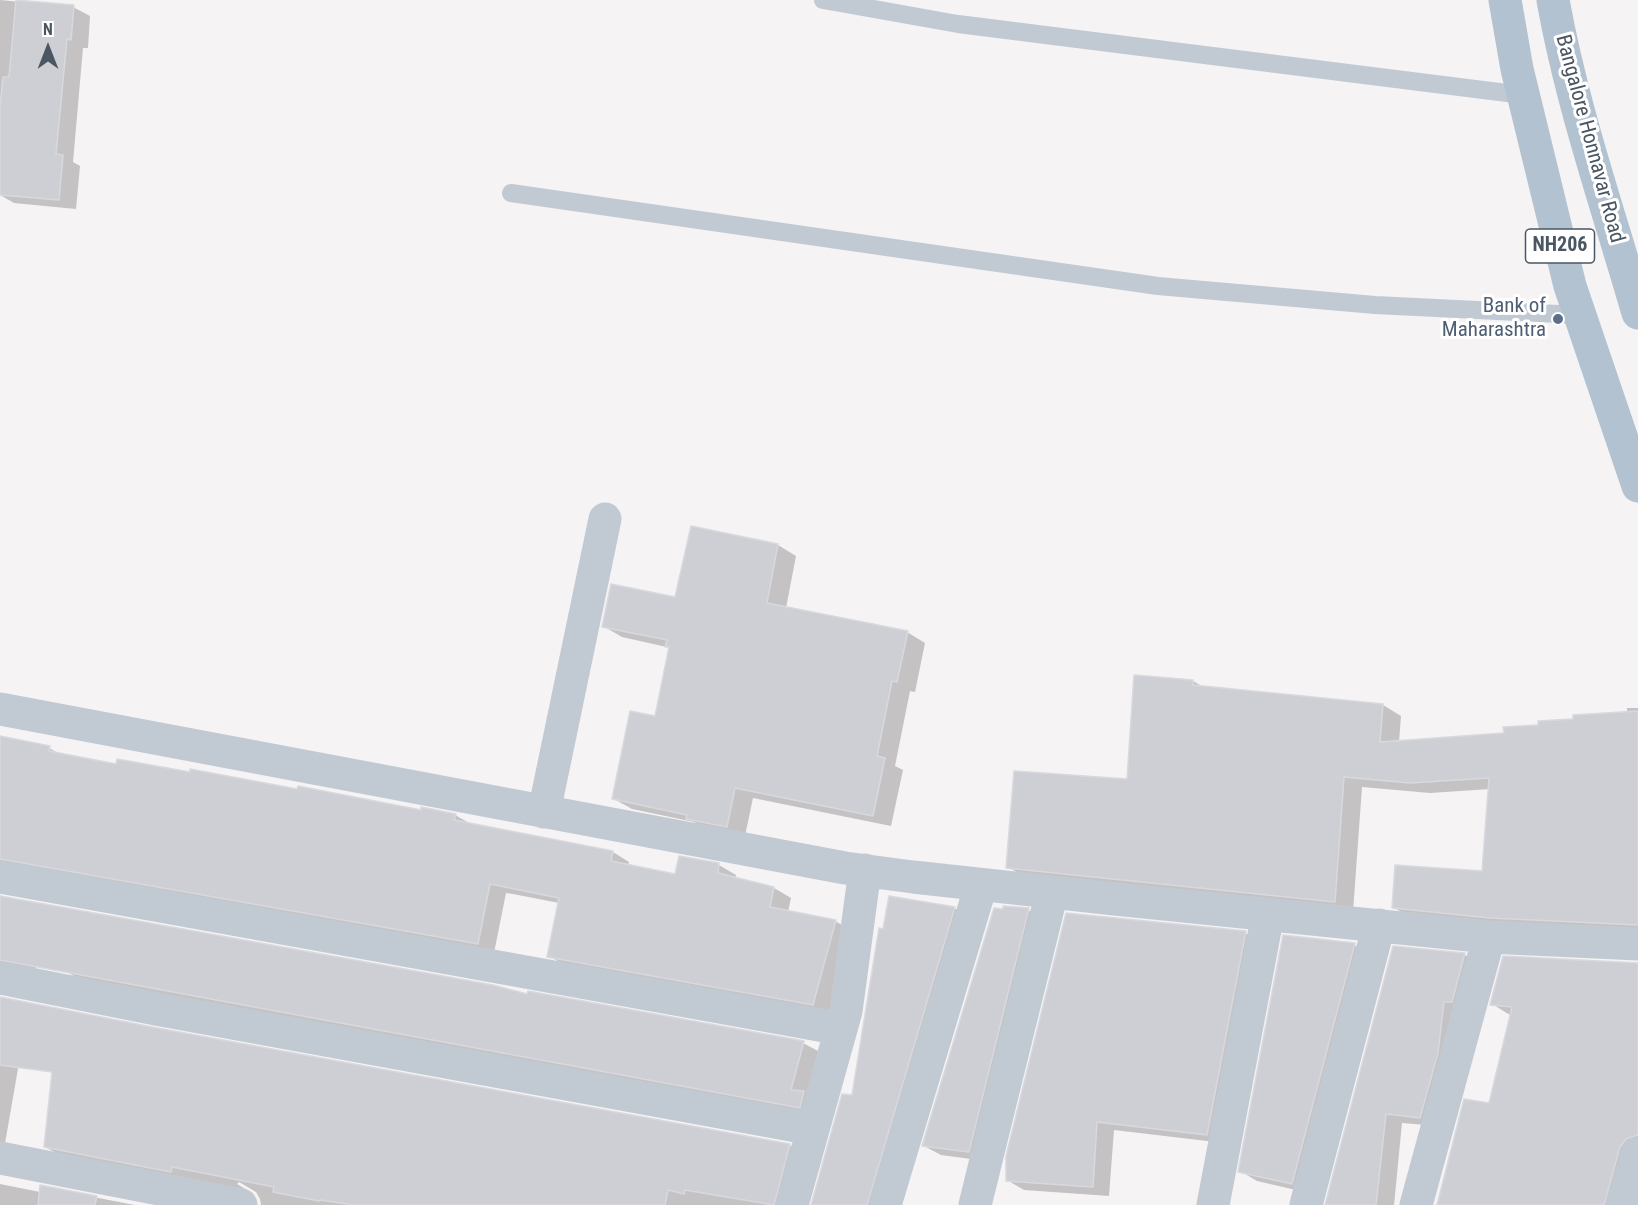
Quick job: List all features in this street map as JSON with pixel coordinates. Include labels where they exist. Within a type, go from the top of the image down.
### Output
[{"type":"main road","name":"NH206","points":[[1505,0],[1523,95],[1570,286],[1638,486]]},
{"type":"main road","name":"Bangalore Honnavar Road","points":[[1553,0],[1574,98],[1638,313]]},
{"type":"street","points":[[544,812],[605,519]]},
{"type":"street","points":[[0,710],[865,870],[981,885],[1489,937],[1638,944]]},
{"type":"street","points":[[792,1205],[846,1011],[865,870]]},
{"type":"street","points":[[0,877],[841,1029]]},
{"type":"street","points":[[885,1205],[981,885]]},
{"type":"street","points":[[975,1205],[1052,892]]},
{"type":"street","points":[[1213,1205],[1268,914]]},
{"type":"street","points":[[1306,1205],[1379,925]]},
{"type":"street","points":[[1416,1205],[1489,937]]},
{"type":"street","points":[[0,978],[156,1009],[813,1129]]},
{"type":"street","points":[[1622,1205],[1638,1152]]},
{"type":"street","points":[[0,1158],[241,1205]]},
{"type":"lane","points":[[823,0],[958,24],[1523,95]]},
{"type":"lane","points":[[511,193],[1158,286],[1375,305],[1579,315]]},
{"type":"building","points":[[16,0],[74,5],[71,40],[67,39],[56,154],[63,155],[59,200],[0,195],[0,108],[3,77],[9,77]]},
{"type":"building","points":[[691,526],[778,544],[767,603],[908,631],[897,682],[892,681],[877,756],[885,758],[873,816],[735,788],[727,827],[686,819],[687,815],[612,799],[630,711],[655,716],[669,647],[665,647],[667,640],[602,627],[611,584],[675,597]]},
{"type":"building","points":[[1134,675],[1193,680],[1193,685],[1383,704],[1380,742],[1504,733],[1503,727],[1538,725],[1538,721],[1573,719],[1573,715],[1638,711],[1638,925],[1490,918],[1392,908],[1395,865],[1482,871],[1489,778],[1410,783],[1344,777],[1335,902],[1006,868],[1014,771],[1127,779]]},
{"type":"building","points":[[0,736],[50,746],[49,751],[116,764],[117,759],[190,772],[190,769],[297,789],[298,786],[421,810],[421,807],[456,814],[454,820],[613,851],[611,861],[675,874],[679,856],[719,863],[718,873],[774,887],[770,907],[836,920],[813,1005],[547,957],[559,898],[490,884],[478,944],[0,859]]},
{"type":"building","points":[[0,896],[493,985],[527,994],[528,991],[804,1041],[791,1090],[804,1091],[800,1108],[0,960]]},
{"type":"building","points":[[889,896],[955,907],[867,1205],[811,1205],[842,1094],[852,1095],[879,928],[883,929]]},
{"type":"building","points":[[1003,906],[1029,908],[969,1152],[922,1146],[994,908],[1003,909]]},
{"type":"building","points":[[1066,913],[1246,931],[1207,1135],[1097,1122],[1093,1187],[1006,1181],[1006,1156]]},
{"type":"building","points":[[1283,935],[1355,943],[1292,1184],[1238,1172]]},
{"type":"building","points":[[1393,946],[1465,953],[1452,1002],[1444,1002],[1438,1053],[1420,1118],[1386,1114],[1376,1205],[1325,1205]]},
{"type":"building","points":[[1503,956],[1638,963],[1638,1135],[1626,1139],[1620,1147],[1604,1205],[1437,1205],[1464,1099],[1489,1103],[1512,1007],[1490,1005]]},
{"type":"building","points":[[0,997],[790,1144],[774,1205],[685,1190],[684,1194],[668,1190],[665,1205],[354,1205],[319,1201],[273,1192],[274,1187],[172,1167],[171,1172],[44,1147],[52,1072],[0,1065]]},
{"type":"building","points":[[40,1185],[97,1196],[95,1205],[38,1205]]},
{"type":"place","name":"Bank of Maharashtra","points":[[1558,319]]}]
